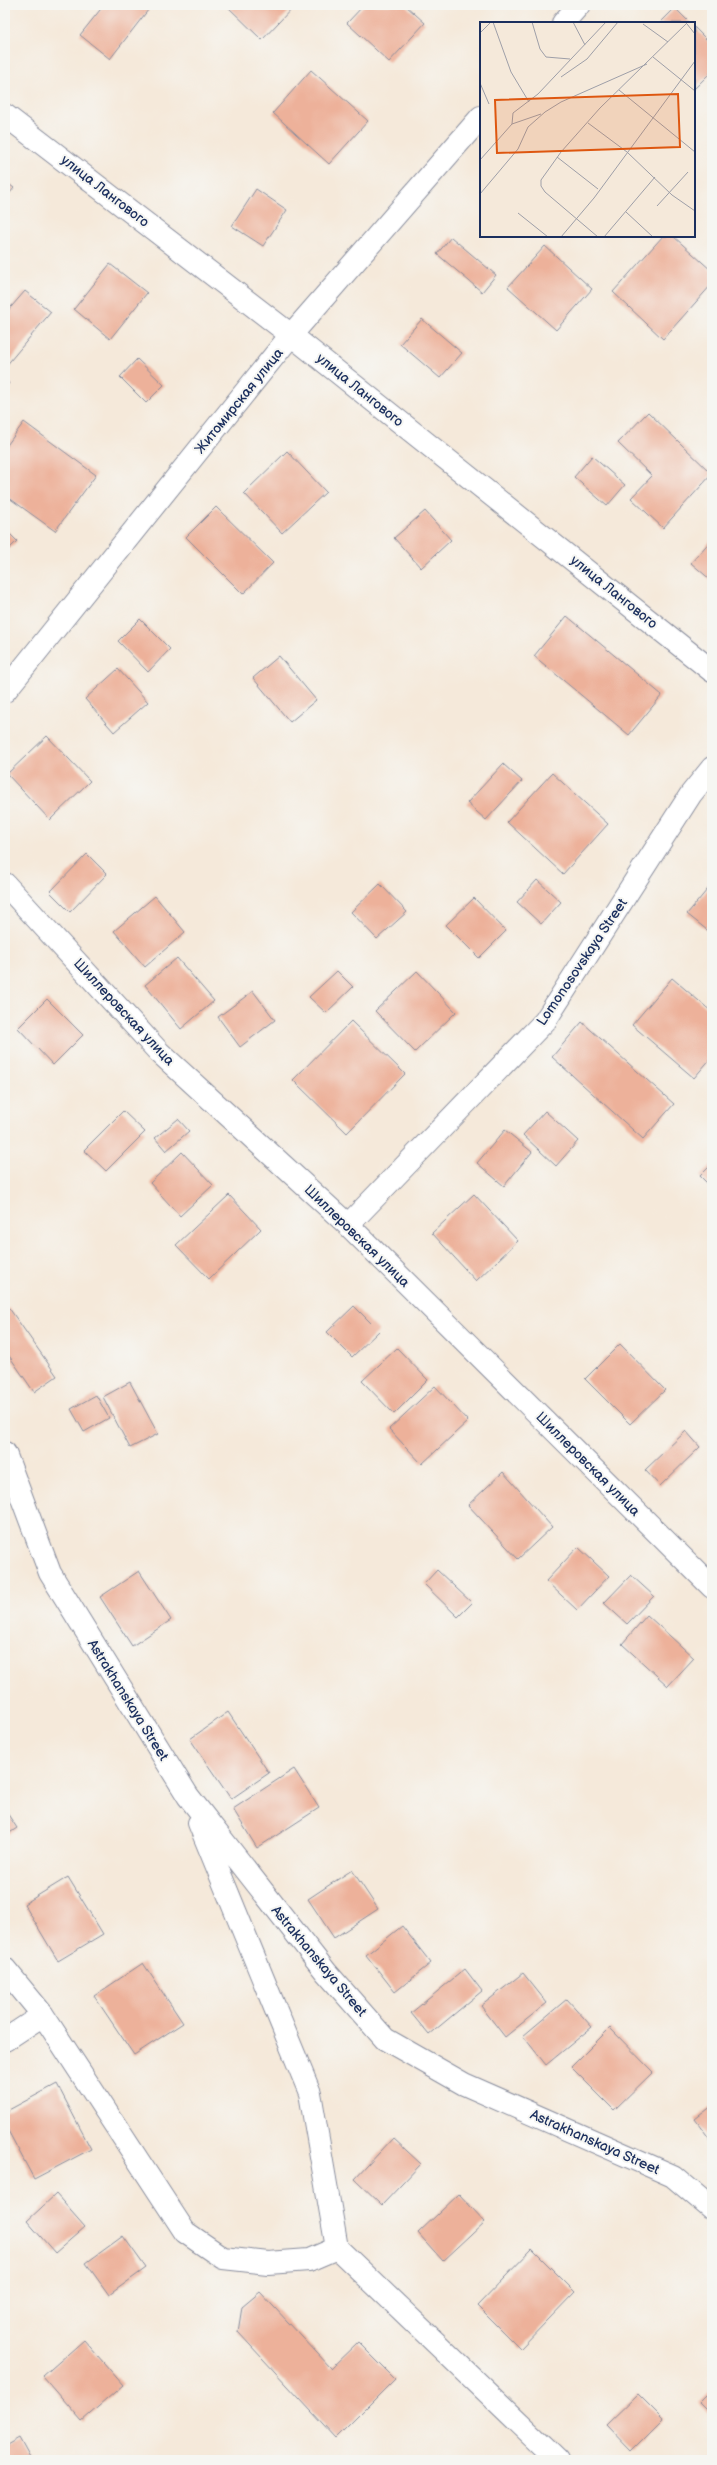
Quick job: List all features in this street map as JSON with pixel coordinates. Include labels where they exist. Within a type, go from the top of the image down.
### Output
[{"type":"street","points":[[564,22],[579,5]]},
{"type":"street","name":"улица Лангового","points":[[5,115],[291,335],[712,671]]},
{"type":"street","name":"Житомирская улица","points":[[5,691],[291,335],[480,118]]},
{"type":"street","name":"Lomonosovskaya Street","points":[[348,1225],[545,1021],[691,794],[712,768]]},
{"type":"street","name":"Шиллеровская улица","points":[[5,884],[159,1052],[348,1225],[712,1587]]},
{"type":"street","name":"Astrakhanskaya Street","points":[[5,1453],[50,1574],[188,1796],[322,1966],[385,2039],[464,2084],[673,2176],[712,2209]]},
{"type":"street","points":[[188,1796],[310,2093],[337,2248],[558,2460]]},
{"type":"street","points":[[5,1969],[43,2015],[185,2232],[223,2258],[268,2263],[308,2260],[337,2248]]},
{"type":"street","points":[[5,2040],[43,2015]]},
{"type":"building","points":[[104,5],[152,5],[110,59],[80,35]]},
{"type":"building","points":[[226,5],[295,5],[262,40]]},
{"type":"building","points":[[364,5],[405,5],[425,23],[389,62],[347,23]]},
{"type":"building","points":[[675,8],[689,22],[661,22]]},
{"type":"building","points":[[695,28],[712,45],[712,71],[695,88]]},
{"type":"building","points":[[311,70],[368,121],[329,164],[273,113]]},
{"type":"building","points":[[5,181],[14,188],[5,199]]},
{"type":"building","points":[[256,189],[287,210],[263,246],[232,226]]},
{"type":"building","points":[[451,237],[496,275],[482,292],[437,254]]},
{"type":"building","points":[[662,237],[674,237],[712,271],[712,284],[663,339],[613,292]]},
{"type":"building","points":[[545,246],[592,289],[556,330],[508,287]]},
{"type":"building","points":[[110,264],[147,293],[110,339],[74,309]]},
{"type":"building","points":[[25,291],[51,312],[5,367],[5,314]]},
{"type":"building","points":[[422,319],[462,353],[440,378],[400,344]]},
{"type":"building","points":[[137,359],[164,385],[146,403],[120,377]]},
{"type":"building","points":[[5,380],[9,383],[5,389]]},
{"type":"building","points":[[648,412],[712,474],[663,528],[631,498],[652,476],[618,443]]},
{"type":"building","points":[[24,422],[96,475],[55,531],[5,495],[5,448]]},
{"type":"building","points":[[287,451],[326,492],[282,533],[244,493]]},
{"type":"building","points":[[592,456],[625,485],[607,506],[574,477]]},
{"type":"building","points":[[216,507],[273,563],[243,594],[186,537]]},
{"type":"building","points":[[425,511],[451,540],[421,568],[394,538]]},
{"type":"building","points":[[5,529],[17,541],[5,553]]},
{"type":"building","points":[[712,539],[712,581],[691,563]]},
{"type":"building","points":[[567,616],[662,695],[629,735],[534,656]]},
{"type":"building","points":[[140,619],[170,649],[148,672],[118,641]]},
{"type":"building","points":[[279,656],[316,700],[290,722],[253,678]]},
{"type":"building","points":[[118,669],[148,702],[114,732],[85,699]]},
{"type":"building","points":[[47,736],[90,781],[50,820],[7,774]]},
{"type":"building","points":[[503,764],[522,781],[486,820],[467,803]]},
{"type":"building","points":[[552,773],[608,824],[563,874],[507,822]]},
{"type":"building","points":[[87,854],[107,874],[70,912],[50,892]]},
{"type":"building","points":[[537,880],[561,902],[541,924],[517,902]]},
{"type":"building","points":[[380,884],[407,912],[377,939],[351,912]]},
{"type":"building","points":[[712,884],[712,934],[687,914]]},
{"type":"building","points":[[155,896],[185,932],[145,967],[114,931]]},
{"type":"building","points":[[474,898],[506,931],[479,958],[446,925]]},
{"type":"building","points":[[177,958],[214,1001],[181,1029],[145,985]]},
{"type":"building","points":[[337,971],[353,987],[326,1013],[309,997]]},
{"type":"building","points":[[417,971],[456,1012],[415,1052],[375,1011]]},
{"type":"building","points":[[672,978],[712,1012],[712,1057],[694,1078],[632,1025]]},
{"type":"building","points":[[253,991],[275,1020],[240,1047],[218,1017]]},
{"type":"building","points":[[47,999],[83,1035],[53,1065],[18,1028]]},
{"type":"building","points":[[351,1021],[405,1074],[347,1133],[293,1080]]},
{"type":"building","points":[[582,1022],[674,1104],[643,1139],[552,1057]]},
{"type":"building","points":[[123,1111],[145,1132],[106,1171],[84,1150]]},
{"type":"building","points":[[545,1111],[578,1141],[556,1166],[523,1135]]},
{"type":"building","points":[[178,1119],[189,1131],[166,1151],[155,1138]]},
{"type":"building","points":[[505,1130],[532,1152],[504,1186],[477,1163]]},
{"type":"building","points":[[182,1152],[213,1185],[180,1216],[150,1183]]},
{"type":"building","points":[[712,1164],[712,1188],[700,1176]]},
{"type":"building","points":[[474,1194],[518,1241],[476,1281],[432,1233]]},
{"type":"building","points":[[229,1195],[261,1229],[209,1279],[176,1245]]},
{"type":"building","points":[[354,1306],[379,1331],[352,1357],[327,1332]]},
{"type":"building","points":[[9,1308],[57,1376],[34,1392],[5,1350],[5,1311]]},
{"type":"building","points":[[620,1344],[665,1390],[630,1424],[585,1379]]},
{"type":"building","points":[[397,1348],[428,1380],[394,1414],[362,1381]]},
{"type":"building","points":[[130,1382],[158,1434],[130,1448],[103,1397]]},
{"type":"building","points":[[435,1386],[468,1421],[422,1464],[389,1429]]},
{"type":"building","points":[[96,1395],[109,1418],[84,1432],[71,1409]]},
{"type":"building","points":[[686,1431],[700,1447],[660,1486],[645,1470]]},
{"type":"building","points":[[503,1472],[552,1527],[518,1559],[468,1505]]},
{"type":"building","points":[[578,1547],[609,1576],[577,1610],[546,1581]]},
{"type":"building","points":[[437,1570],[472,1603],[458,1617],[424,1584]]},
{"type":"building","points":[[139,1571],[171,1620],[132,1646],[100,1597]]},
{"type":"building","points":[[631,1575],[654,1596],[627,1624],[604,1603]]},
{"type":"building","points":[[647,1615],[694,1658],[668,1686],[622,1644]]},
{"type":"building","points":[[228,1712],[269,1773],[231,1799],[190,1739]]},
{"type":"building","points":[[294,1769],[319,1808],[257,1848],[233,1809]]},
{"type":"building","points":[[5,1810],[17,1828],[5,1836]]},
{"type":"building","points":[[352,1870],[378,1909],[334,1938],[308,1899]]},
{"type":"building","points":[[68,1877],[103,1934],[58,1961],[24,1904]]},
{"type":"building","points":[[402,1926],[431,1963],[395,1992],[366,1955]]},
{"type":"building","points":[[143,1963],[183,2023],[134,2055],[94,1996]]},
{"type":"building","points":[[465,1969],[482,1991],[429,2035],[411,2013]]},
{"type":"building","points":[[523,1973],[547,2003],[505,2037],[481,2006]]},
{"type":"building","points":[[567,1999],[592,2027],[546,2065],[523,2036]]},
{"type":"building","points":[[610,2028],[653,2072],[614,2110],[571,2067]]},
{"type":"building","points":[[57,2084],[91,2149],[34,2179],[5,2125],[5,2112]]},
{"type":"building","points":[[712,2106],[712,2142],[695,2119]]},
{"type":"building","points":[[393,2138],[421,2164],[382,2205],[355,2179]]},
{"type":"building","points":[[56,2194],[85,2227],[55,2253],[27,2221]]},
{"type":"building","points":[[459,2194],[485,2222],[443,2261],[418,2233]]},
{"type":"building","points":[[123,2236],[146,2268],[109,2295],[86,2263]]},
{"type":"building","points":[[532,2249],[575,2292],[520,2349],[477,2306]]},
{"type":"building","points":[[260,2292],[331,2368],[358,2342],[395,2379],[336,2438],[238,2332],[242,2307]]},
{"type":"building","points":[[84,2340],[123,2385],[82,2421],[43,2376]]},
{"type":"building","points":[[712,2390],[712,2416],[699,2403]]},
{"type":"building","points":[[638,2394],[663,2419],[631,2451],[606,2425]]},
{"type":"building","points":[[19,2438],[31,2460],[5,2460],[5,2446]]}]
